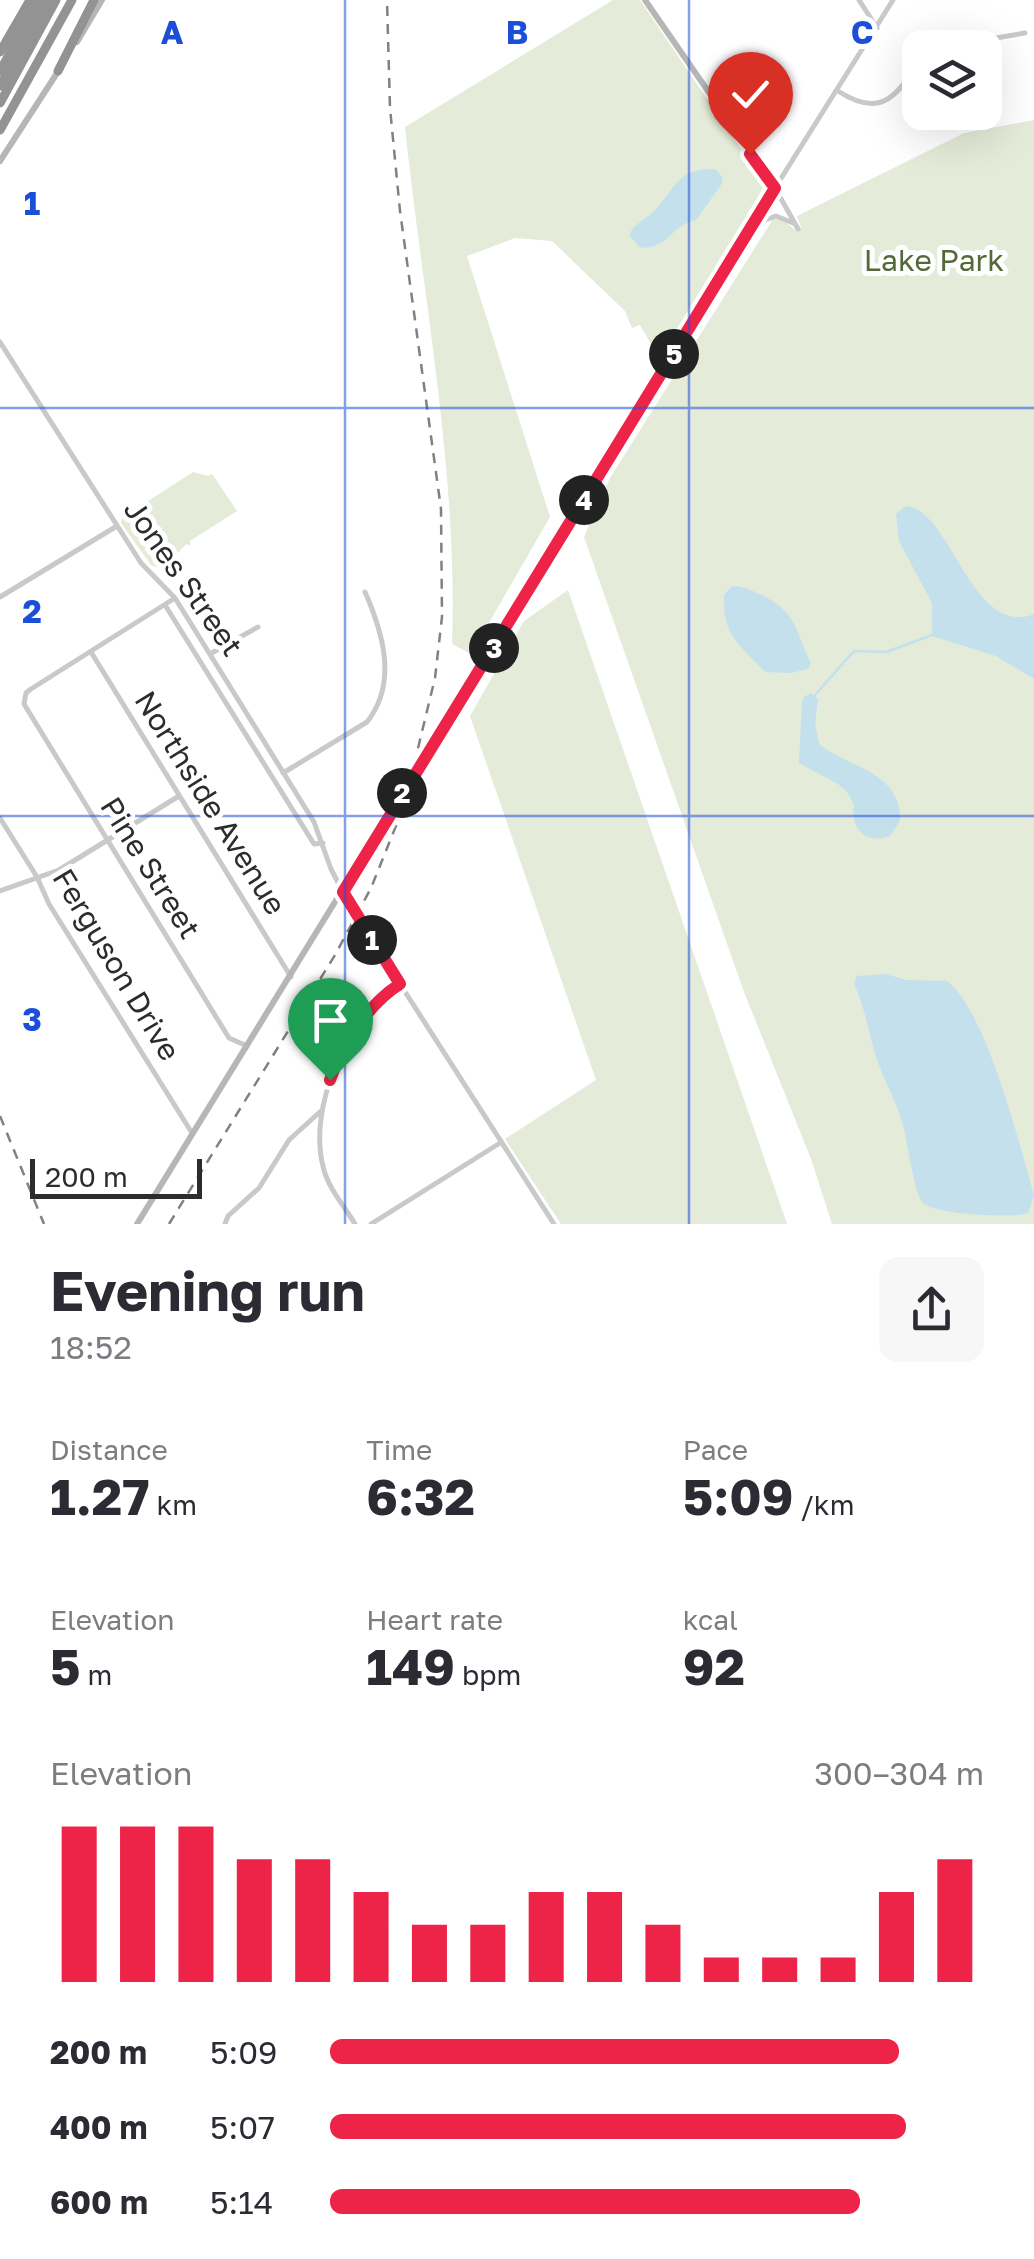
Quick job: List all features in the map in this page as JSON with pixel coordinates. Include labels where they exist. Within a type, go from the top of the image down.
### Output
[{"type":"highway","points":[[0,52],[30,0]]},
{"type":"highway","points":[[0,71],[39,0]]},
{"type":"highway","points":[[0,86],[48,0]]},
{"type":"highway","points":[[0,103],[56,0]]},
{"type":"highway","points":[[0,130],[72,0]]},
{"type":"highway","points":[[58,71],[94,0]]},
{"type":"main road","points":[[0,161],[102,0]]},
{"type":"main road","points":[[139,1222],[775,188],[645,0]]},
{"type":"street","points":[[859,0],[878,28]]},
{"type":"street","points":[[754,224],[776,216],[797,227],[775,188],[893,0]]},
{"type":"street","points":[[1002,37],[1026,33]]},
{"type":"street","points":[[838,92],[864,104],[884,102],[902,87]]},
{"type":"street","name":"Jones Street","points":[[0,342],[140,563],[176,598],[314,822],[343,892],[554,1224]]},
{"type":"street","points":[[0,597],[117,526]]},
{"type":"street","points":[[283,773],[364,723],[374,712],[384,684],[384,654],[365,592]]},
{"type":"street","points":[[91,652],[176,598]]},
{"type":"street","name":"Jones Street","points":[[165,605],[314,844],[322,843]]},
{"type":"street","points":[[210,654],[258,627]]},
{"type":"street","name":"Pine Street","points":[[91,652],[31,688],[24,704],[229,1038],[247,1046]]},
{"type":"street","name":"Northside Avenue","points":[[91,652],[291,977]]},
{"type":"street","points":[[0,891],[58,870],[179,796]]},
{"type":"street","name":"Ferguson Drive","points":[[0,818],[193,1135]]},
{"type":"street","points":[[355,1224],[324,1171],[320,1141],[322,1110],[337,1062],[372,1009],[400,984]]},
{"type":"street","points":[[225,1224],[231,1213],[256,1192],[289,1140],[322,1110]]},
{"type":"street","points":[[371,1224],[500,1143]]},
{"type":"green space","points":[[613,0],[640,0],[768,189],[659,358],[640,325],[632,328],[625,311],[552,241],[515,238],[467,256],[550,517],[471,654],[452,644],[445,450],[405,127]]},
{"type":"green space","name":"Lake Park","points":[[1034,120],[1034,1224],[832,1224],[811,1159],[744,992],[584,537],[610,478],[773,219],[782,219],[795,230],[801,227],[797,216],[964,133],[1002,130],[1002,126]]},
{"type":"green space","points":[[193,472],[212,474],[237,511],[190,541],[190,546],[186,544],[176,555],[172,551],[156,567],[151,565],[121,523],[122,518]]},
{"type":"green space","points":[[568,590],[787,1224],[561,1224],[505,1139],[596,1080],[470,716],[524,621]]},
{"type":"water","points":[[715,169],[723,178],[721,185],[696,220],[658,244],[640,248],[629,235],[633,228],[652,213],[683,177]]},
{"type":"water","points":[[906,506],[922,513],[936,528],[978,592],[994,608],[1013,617],[1034,614],[1034,679],[996,656],[932,636],[932,603],[899,541],[896,514]]},
{"type":"water","points":[[732,586],[757,593],[787,613],[811,663],[808,669],[765,672],[741,647],[730,630],[724,609],[724,595]]},
{"type":"water","points":[[811,693],[818,699],[815,723],[819,744],[871,773],[892,791],[900,821],[890,836],[873,838],[861,832],[847,792],[799,763],[802,702]]},
{"type":"water","points":[[885,974],[907,980],[947,981],[975,1020],[1011,1113],[1034,1195],[1028,1213],[957,1213],[930,1207],[920,1198],[902,1121],[879,1065],[854,984],[857,976]]},
{"type":"waterway","points":[[815,695],[854,651],[886,652],[932,635]]},
{"type":"railway","points":[[169,1224],[335,955],[371,888],[404,806],[435,678],[442,617],[441,509],[400,211],[390,108],[387,0]]},
{"type":"railway","points":[[0,1116],[44,1224]]},
{"type":"route","points":[[330,1080],[360,1025],[380,1000],[400,984],[343,892],[775,188],[750,154]]}]
